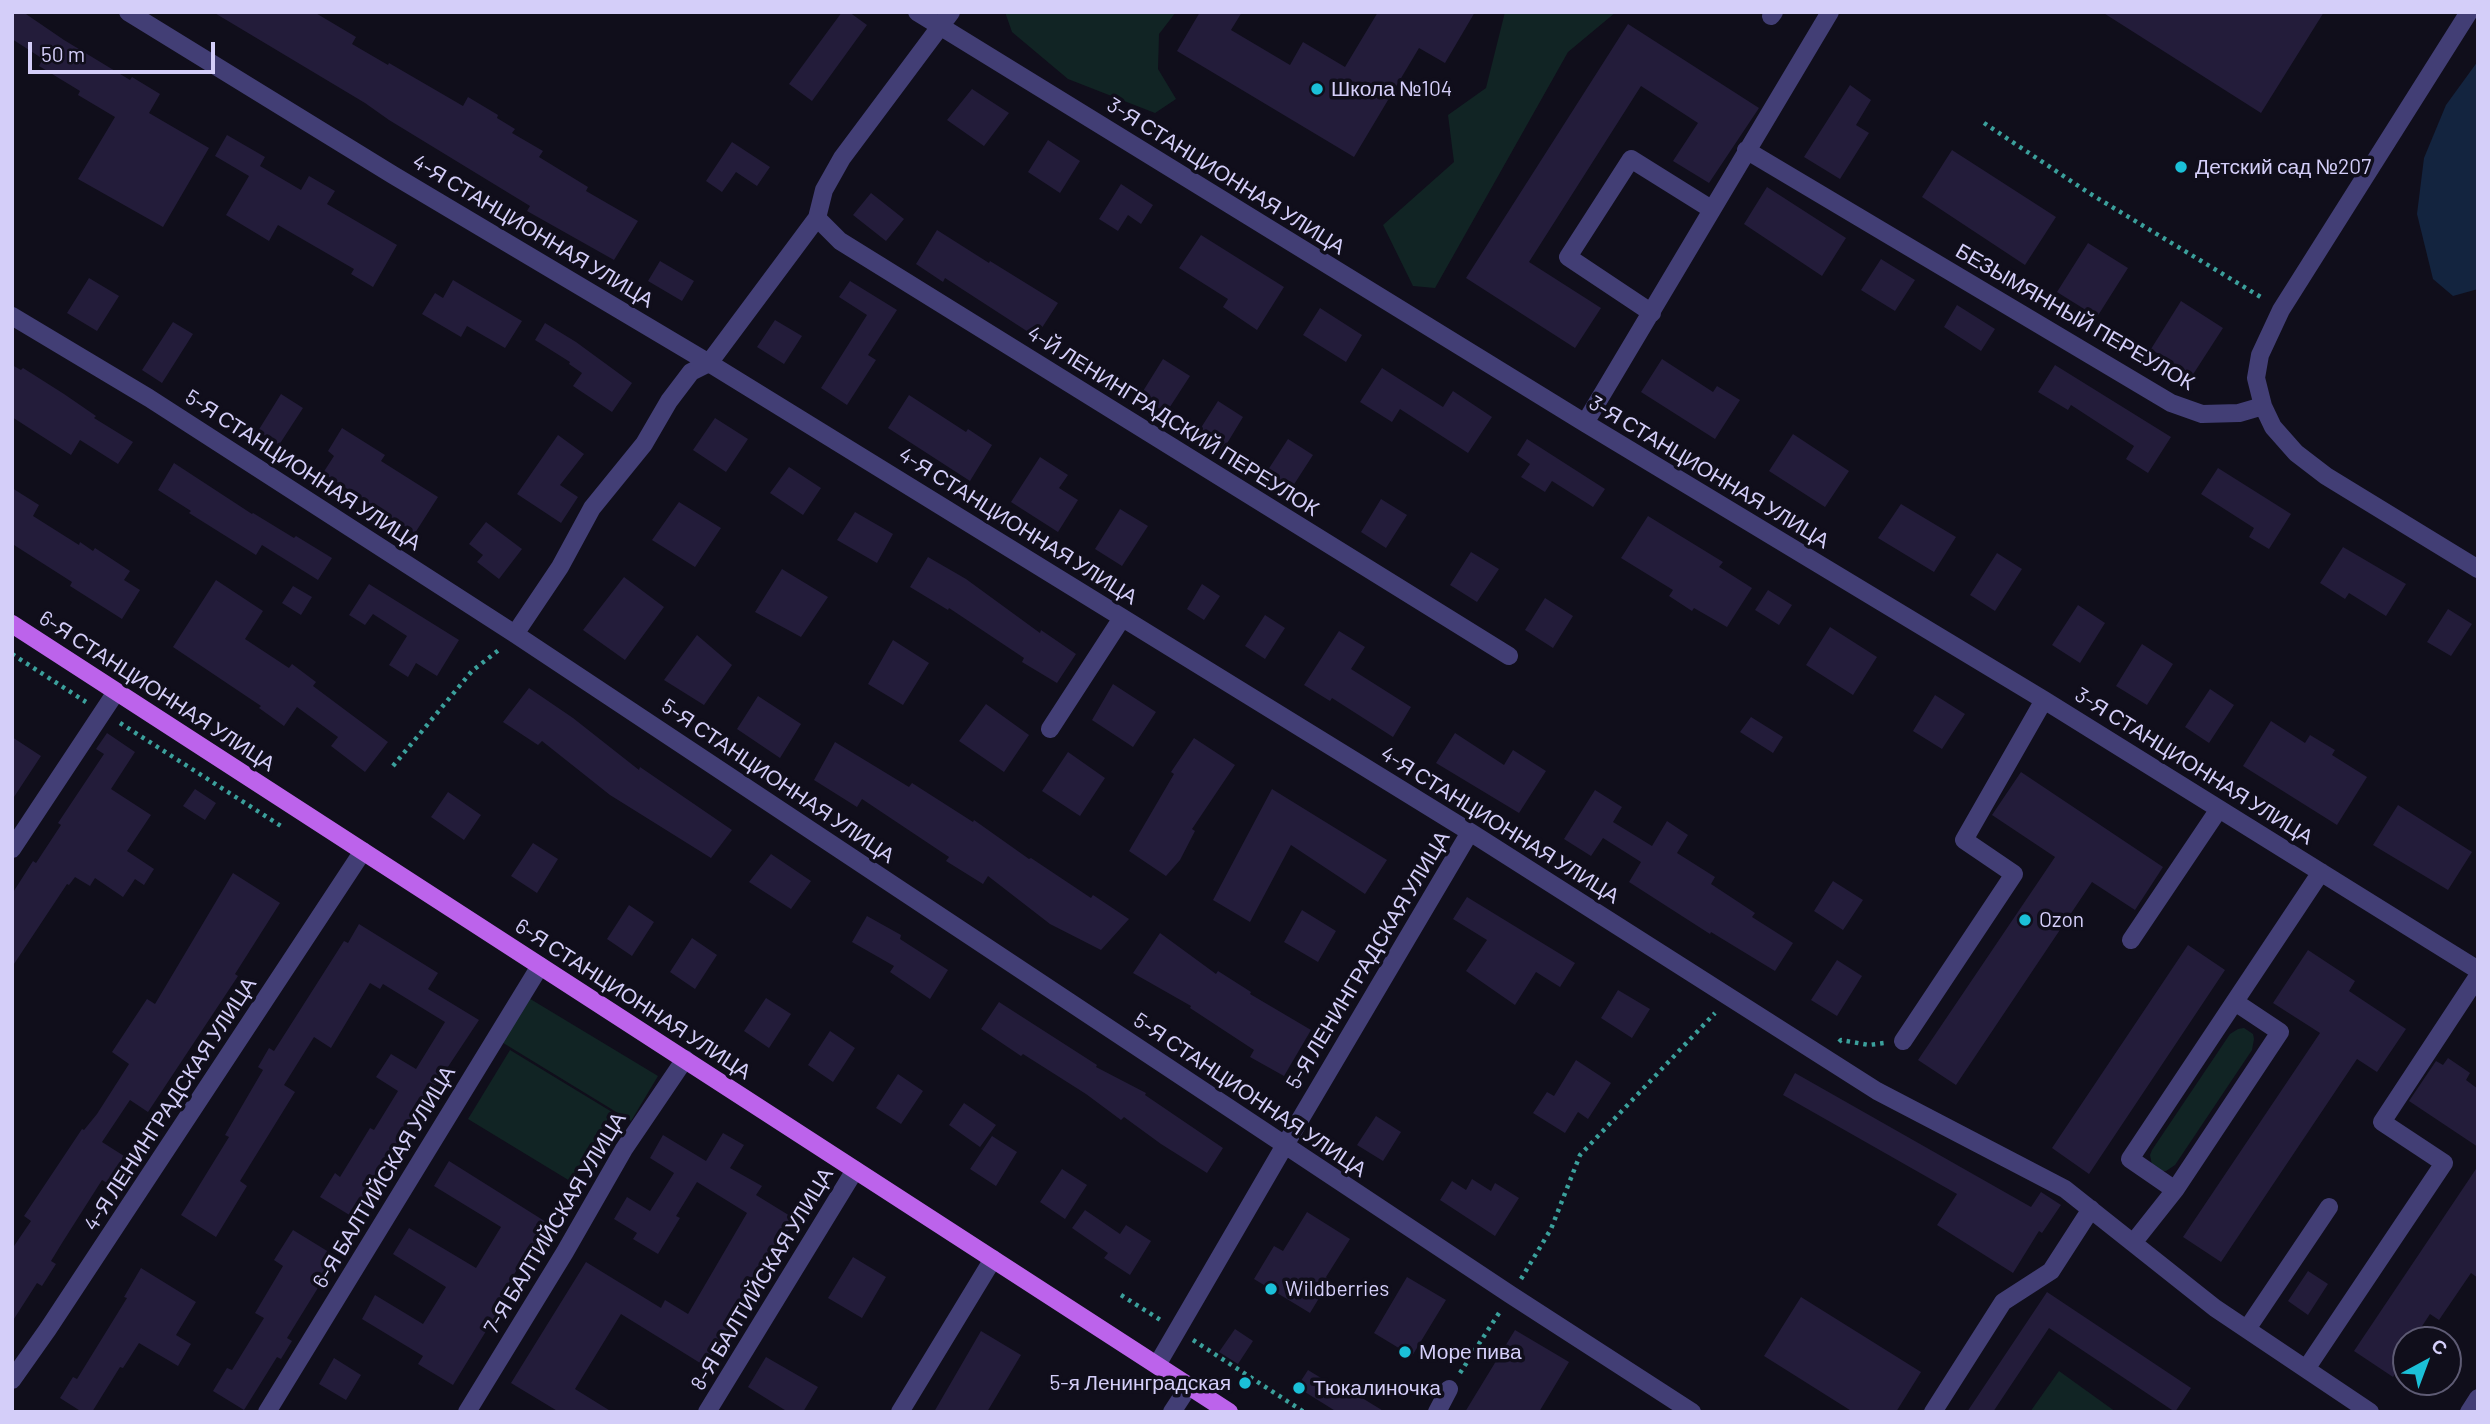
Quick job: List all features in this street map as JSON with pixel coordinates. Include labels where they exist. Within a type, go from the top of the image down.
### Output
[{"type":"main road","name":"6-Я СТАНЦИОННАЯ УЛИЦА","points":[[12,624],[1229,1412]]},
{"type":"street","name":"4-Я СТАНЦИОННАЯ УЛИЦА","points":[[128,12],[393,175],[709,363],[1471,832],[1877,1091],[2066,1189],[2215,1308],[2370,1412]]},
{"type":"street","name":"3-Я СТАНЦИОННАЯ УЛИЦА","points":[[917,12],[946,20],[1585,424],[2044,700],[2478,970]]},
{"type":"street","points":[[1585,424],[1830,12]]},
{"type":"street","points":[[2469,12],[2281,310],[2260,355],[2256,378],[2263,406],[2273,427],[2296,453],[2326,475],[2478,569]]},
{"type":"street","points":[[515,634],[561,567],[592,508],[644,444],[669,401],[691,372],[709,363],[817,218],[824,190],[842,158],[946,20]]},
{"type":"street","name":"БЕЗЫМЯННЫЙ ПЕРЕУЛОК","points":[[1746,150],[2171,403],[2202,414],[2239,413],[2263,406]]},
{"type":"street","points":[[1652,313],[1568,257],[1631,159],[1712,209]]},
{"type":"street","name":"4-Й ЛЕНИНГРАДСКИЙ ПЕРЕУЛОК","points":[[817,218],[840,241],[1509,656]]},
{"type":"street","name":"5-Я СТАНЦИОННАЯ УЛИЦА","points":[[12,316],[149,398],[515,634],[1511,1295],[1692,1412]]},
{"type":"street","points":[[1050,729],[1122,618]]},
{"type":"street","points":[[12,849],[116,692]]},
{"type":"street","points":[[1903,1041],[2014,874],[1964,840],[2044,700]]},
{"type":"street","points":[[2132,940],[2219,809]]},
{"type":"street","name":"5-Я ЛЕНИНГРАДСКАЯ УЛИЦА","points":[[1157,1365],[1471,832]]},
{"type":"street","name":"4-Я ЛЕНИНГРАДСКАЯ УЛИЦА","points":[[12,1380],[63,1307],[363,851]]},
{"type":"street","points":[[2175,1190],[2130,1159],[2321,872]]},
{"type":"street","name":"6-Я БАЛТИЙСКАЯ УЛИЦА","points":[[267,1412],[540,966]]},
{"type":"street","points":[[2306,1369],[2444,1163],[2382,1122],[2478,976]]},
{"type":"street","points":[[2133,1243],[2175,1190],[2280,1032],[2235,1002]]},
{"type":"street","name":"7-Я БАЛТИЙСКАЯ УЛИЦА","points":[[467,1412],[565,1252],[624,1149],[685,1059]]},
{"type":"street","name":"8-Я БАЛТИЙСКАЯ УЛИЦА","points":[[707,1412],[855,1170]]},
{"type":"street","points":[[2247,1329],[2329,1206]]},
{"type":"street","points":[[1933,1412],[2003,1302],[2051,1271],[2091,1209]]},
{"type":"street","points":[[900,1412],[993,1259]]},
{"type":"street","points":[[1172,1412],[1189,1385]]},
{"type":"street","points":[[1437,1412],[1449,1389]]},
{"type":"street","points":[[2469,1412],[2478,1398]]},
{"type":"path","points":[[1984,123],[2089,193],[2281,310]]},
{"type":"path","points":[[393,766],[472,671],[492,657],[515,634]]},
{"type":"path","points":[[1449,1389],[1551,1229],[1580,1155],[1731,998]]},
{"type":"path","points":[[1828,1059],[1841,1040],[1869,1045],[1903,1041]]},
{"type":"path","points":[[1121,1295],[1167,1324]]},
{"type":"path","points":[[1190,1339],[1304,1412]]},
{"type":"green space","points":[[1005,12],[1176,12],[1159,34],[1158,69],[1176,99],[1155,113],[1068,79],[1012,32]]},
{"type":"green space","points":[[1505,12],[1616,12],[1568,52],[1435,288],[1413,286],[1383,225],[1454,162],[1448,115],[1486,88]]},
{"type":"green space","points":[[527,997],[658,1076],[631,1121],[500,1041]]},
{"type":"green space","points":[[2244,1028],[2253,1034],[2252,1050],[2175,1165],[2161,1171],[2152,1165],[2152,1150],[2230,1034]]},
{"type":"green space","points":[[510,1050],[612,1112],[570,1181],[468,1119]]},
{"type":"green space","points":[[2059,1371],[2116,1412],[2030,1412]]},
{"type":"water","points":[[2478,61],[2478,289],[2453,296],[2433,279],[2417,214],[2424,158],[2446,105]]},
{"type":"building","points":[[12,12],[23,12],[130,80],[132,77],[160,94],[149,113],[209,148],[163,227],[78,179],[115,117],[78,95],[80,91],[39,66],[43,59],[12,39]]},
{"type":"building","points":[[213,12],[314,12],[356,37],[352,44],[388,65],[389,63],[463,106],[468,97],[498,115],[497,118],[515,129],[512,133],[543,151],[539,157],[588,187],[586,191],[638,221],[614,260],[527,211],[530,206]]},
{"type":"building","points":[[842,12],[849,12],[867,25],[812,101],[789,84]]},
{"type":"building","name":"Школа №104","points":[[1200,12],[1242,12],[1231,30],[1290,65],[1303,42],[1345,67],[1378,12],[1475,12],[1445,63],[1419,48],[1354,157],[1177,51]]},
{"type":"building","points":[[2102,12],[2324,12],[2261,113]]},
{"type":"building","points":[[1628,24],[1759,108],[1709,183],[1673,161],[1698,123],[1641,86],[1529,262],[1601,308],[1575,348],[1466,278]]},
{"type":"building","points":[[1850,85],[1871,100],[1856,125],[1869,133],[1840,179],[1804,157]]},
{"type":"building","points":[[972,89],[1009,113],[984,146],[947,120]]},
{"type":"building","points":[[227,135],[265,157],[260,166],[301,190],[309,176],[335,191],[327,204],[397,245],[373,287],[351,274],[354,269],[278,225],[269,241],[226,215],[249,176],[215,156]]},
{"type":"building","points":[[1048,140],[1080,161],[1060,193],[1028,172]]},
{"type":"building","points":[[732,142],[770,167],[757,186],[736,172],[722,192],[706,181]]},
{"type":"building","points":[[1952,150],[2056,217],[2025,265],[1922,197]]},
{"type":"building","points":[[1121,184],[1153,205],[1141,224],[1128,215],[1118,231],[1099,219]]},
{"type":"building","points":[[1767,187],[1846,238],[1822,276],[1744,224]]},
{"type":"building","points":[[871,193],[904,219],[886,241],[853,215]]},
{"type":"building","points":[[937,230],[1058,303],[1036,337],[945,278],[943,282],[916,264]]},
{"type":"building","points":[[1201,235],[1284,287],[1257,330],[1223,307],[1228,299],[1179,268]]},
{"type":"building","points":[[2088,243],[2128,268],[2097,317],[2057,292]]},
{"type":"building","points":[[1881,259],[1915,280],[1895,311],[1861,290]]},
{"type":"building","points":[[660,261],[694,281],[682,301],[648,281]]},
{"type":"building","points":[[89,278],[119,296],[97,331],[67,313]]},
{"type":"building","points":[[453,280],[522,321],[505,348],[467,326],[461,337],[422,314],[435,293],[443,298]]},
{"type":"building","points":[[850,281],[897,310],[868,355],[876,360],[847,405],[821,388],[867,315],[839,297]]},
{"type":"building","points":[[2181,301],[2223,328],[2192,376],[2151,349]]},
{"type":"building","points":[[1957,305],[1995,329],[1981,351],[1944,327]]},
{"type":"building","points":[[1320,308],[1362,335],[1346,362],[1303,335]]},
{"type":"building","points":[[775,320],[802,336],[784,364],[757,347]]},
{"type":"building","points":[[173,322],[193,334],[162,383],[142,370]]},
{"type":"building","points":[[545,323],[632,383],[612,412],[573,386],[582,373],[569,364],[570,362],[535,340]]},
{"type":"building","points":[[1163,359],[1190,376],[1166,413],[1140,396]]},
{"type":"building","points":[[1662,359],[1713,392],[1717,386],[1740,400],[1715,439],[1641,392]]},
{"type":"building","points":[[12,365],[21,370],[23,368],[64,394],[96,416],[94,418],[133,442],[118,464],[80,440],[71,455],[12,417]]},
{"type":"building","points":[[2055,365],[2171,437],[2148,473],[2126,459],[2134,446],[2071,405],[2068,410],[2038,392]]},
{"type":"building","points":[[1382,368],[1443,407],[1453,391],[1492,417],[1468,453],[1400,409],[1392,422],[1360,402]]},
{"type":"building","points":[[281,394],[303,408],[279,445],[258,431]]},
{"type":"building","points":[[909,395],[966,432],[968,429],[992,445],[970,481],[888,428]]},
{"type":"building","points":[[1218,401],[1243,417],[1223,450],[1197,434]]},
{"type":"building","points":[[715,418],[748,439],[726,472],[693,450]]},
{"type":"building","points":[[342,428],[385,455],[381,461],[438,497],[415,533],[323,473],[334,456],[328,451]]},
{"type":"building","points":[[1793,434],[1849,471],[1825,507],[1769,471]]},
{"type":"building","points":[[558,435],[584,454],[560,485],[578,497],[561,523],[517,494]]},
{"type":"building","points":[[1288,439],[1313,455],[1291,489],[1266,473]]},
{"type":"building","points":[[1527,439],[1605,489],[1593,507],[1552,481],[1545,492],[1521,477],[1530,464],[1517,455]]},
{"type":"building","points":[[1040,457],[1068,475],[1059,488],[1078,500],[1058,532],[1011,502]]},
{"type":"building","points":[[174,463],[252,514],[332,558],[318,580],[262,545],[256,555],[158,490]]},
{"type":"building","points":[[789,467],[821,488],[803,515],[770,493]]},
{"type":"building","points":[[2218,468],[2291,514],[2269,549],[2249,537],[2254,528],[2201,494]]},
{"type":"building","points":[[12,488],[39,505],[33,516],[79,545],[80,542],[93,551],[95,548],[130,571],[124,580],[140,590],[122,619],[70,586],[72,582],[14,545],[12,547]]},
{"type":"building","points":[[1381,499],[1407,515],[1386,548],[1361,532]]},
{"type":"building","points":[[679,502],[721,528],[695,567],[652,540]]},
{"type":"building","points":[[1901,504],[1956,537],[1934,572],[1878,538]]},
{"type":"building","points":[[1120,509],[1148,526],[1122,566],[1095,549]]},
{"type":"building","points":[[855,512],[893,534],[877,563],[837,540]]},
{"type":"building","points":[[1648,516],[1723,562],[1719,567],[1752,588],[1727,627],[1694,608],[1692,611],[1669,596],[1673,590],[1621,558]]},
{"type":"building","points":[[486,522],[522,549],[499,579],[477,562],[483,555],[469,544]]},
{"type":"building","points":[[2343,547],[2406,584],[2386,616],[2349,593],[2345,599],[2320,583]]},
{"type":"building","points":[[1471,552],[1499,569],[1477,602],[1450,585]]},
{"type":"building","points":[[1997,553],[2022,569],[1995,611],[1970,595]]},
{"type":"building","points":[[928,557],[966,579],[1040,633],[1041,630],[1076,654],[1057,683],[1022,662],[1024,658],[949,608],[948,610],[910,587]]},
{"type":"building","points":[[782,569],[828,597],[801,637],[755,612]]},
{"type":"building","points":[[624,577],[664,607],[625,660],[583,630]]},
{"type":"building","points":[[216,580],[263,611],[245,639],[289,668],[292,664],[316,682],[313,686],[388,742],[365,772],[331,746],[338,737],[297,707],[284,726],[259,708],[261,706],[173,647]]},
{"type":"building","points":[[369,584],[459,640],[437,676],[416,663],[408,677],[389,665],[407,636],[373,614],[365,625],[349,615]]},
{"type":"building","points":[[1202,584],[1220,596],[1204,620],[1187,609]]},
{"type":"building","points":[[293,586],[312,597],[301,615],[282,603]]},
{"type":"building","points":[[1768,590],[1792,605],[1779,625],[1755,610]]},
{"type":"building","points":[[1545,598],[1573,616],[1553,648],[1525,630]]},
{"type":"building","points":[[2078,605],[2105,623],[2080,663],[2052,645]]},
{"type":"building","points":[[2448,609],[2472,624],[2451,656],[2427,642]]},
{"type":"building","points":[[1265,615],[1285,628],[1265,659],[1245,646]]},
{"type":"building","points":[[1830,627],[1877,657],[1853,695],[1806,665]]},
{"type":"building","points":[[1339,631],[1365,647],[1351,669],[1411,707],[1393,737],[1332,698],[1330,701],[1304,685]]},
{"type":"building","points":[[697,635],[732,665],[704,705],[664,680]]},
{"type":"building","points":[[893,640],[929,663],[903,705],[868,684]]},
{"type":"building","points":[[2142,644],[2173,664],[2147,705],[2116,686]]},
{"type":"building","points":[[1113,684],[1156,712],[1133,747],[1092,720]]},
{"type":"building","points":[[529,688],[573,718],[639,770],[640,767],[732,830],[711,858],[610,795],[542,741],[538,745],[503,722]]},
{"type":"building","points":[[2210,689],[2234,705],[2209,743],[2185,727]]},
{"type":"building","points":[[1935,695],[1965,714],[1942,749],[1913,731]]},
{"type":"building","points":[[758,696],[801,724],[780,758],[737,729]]},
{"type":"building","points":[[986,704],[1029,735],[1004,772],[959,741]]},
{"type":"building","points":[[1751,717],[1783,737],[1773,753],[1740,732]]},
{"type":"building","points":[[2271,721],[2305,743],[2310,735],[2335,750],[2332,755],[2367,777],[2337,825],[2243,766]]},
{"type":"building","points":[[107,733],[135,752],[111,789],[151,815],[127,851],[154,869],[144,885],[135,879],[123,897],[95,878],[90,886],[75,877],[67,884],[12,967],[12,894],[61,825],[58,823],[104,754],[96,749]]},
{"type":"building","points":[[1455,733],[1504,765],[1513,750],[1546,771],[1519,813],[1436,763]]},
{"type":"building","points":[[12,737],[41,756],[12,800]]},
{"type":"building","points":[[1194,738],[1235,765],[1192,829],[1195,831],[1180,860],[1166,876],[1129,851],[1174,774],[1171,772]]},
{"type":"building","points":[[835,742],[909,787],[912,783],[973,822],[974,820],[1029,859],[1129,919],[1101,950],[1050,924],[988,876],[983,884],[946,861],[949,857],[862,799],[857,807],[814,780]]},
{"type":"building","points":[[1068,752],[1105,778],[1080,816],[1042,791]]},
{"type":"building","points":[[2021,772],[2163,867],[2135,910],[2092,882],[1956,1085],[1918,1060],[2055,857],[1992,815]]},
{"type":"building","points":[[195,789],[216,803],[205,820],[183,806]]},
{"type":"building","points":[[1272,789],[1387,860],[1365,894],[1291,845],[1250,922],[1213,900]]},
{"type":"building","points":[[1595,790],[1622,807],[1613,822],[1652,846],[1667,821],[1688,835],[1677,853],[1715,877],[1711,884],[1755,913],[1752,917],[1793,943],[1775,971],[1711,932],[1710,934],[1629,882],[1641,862],[1603,838],[1591,856],[1564,839]]},
{"type":"building","points":[[448,792],[481,815],[464,840],[431,817]]},
{"type":"building","points":[[2398,805],[2472,852],[2448,890],[2373,845]]},
{"type":"building","points":[[533,843],[558,859],[537,893],[511,876]]},
{"type":"building","points":[[771,854],[811,881],[791,909],[749,882]]},
{"type":"building","points":[[233,873],[280,903],[235,974],[238,976],[148,1112],[130,1100],[102,1142],[124,1156],[107,1183],[102,1180],[51,1261],[56,1264],[42,1286],[37,1283],[12,1322],[12,1249],[31,1221],[24,1216],[129,1064],[112,1052],[147,999],[155,1004]]},
{"type":"building","points":[[1833,881],[1863,900],[1843,930],[1814,911]]},
{"type":"building","points":[[1467,897],[1575,963],[1560,987],[1536,972],[1515,1005],[1466,971],[1487,940],[1453,919]]},
{"type":"building","points":[[629,905],[654,922],[632,956],[607,939]]},
{"type":"building","points":[[1302,910],[1336,931],[1318,962],[1284,942]]},
{"type":"building","points":[[867,916],[901,935],[900,939],[948,970],[930,999],[890,972],[894,966],[852,942]]},
{"type":"building","points":[[359,924],[438,973],[428,989],[479,1020],[422,1106],[356,1219],[320,1197],[335,1173],[340,1177],[370,1128],[374,1130],[398,1091],[376,1077],[391,1054],[416,1069],[445,1022],[383,984],[380,989],[370,983],[331,1048],[314,1037],[284,1085],[295,1092],[240,1181],[247,1186],[216,1237],[181,1215],[229,1137],[225,1135],[263,1070],[258,1067],[269,1048],[274,1051],[344,941],[348,943]]},
{"type":"building","points":[[1160,933],[1216,974],[1218,971],[1251,992],[1250,994],[1311,1030],[1284,1076],[1250,1057],[1254,1050],[1190,1008],[1191,1006],[1133,973]]},
{"type":"building","points":[[692,938],[717,955],[695,989],[670,972]]},
{"type":"building","points":[[2188,945],[2225,970],[2089,1174],[2052,1148]]},
{"type":"building","points":[[2308,950],[2355,981],[2349,991],[2406,1029],[2377,1072],[2357,1059],[2221,1262],[2183,1237],[2320,1033],[2273,1003]]},
{"type":"building","points":[[1837,960],[1862,976],[1837,1016],[1811,1000]]},
{"type":"building","points":[[1618,990],[1650,1009],[1632,1038],[1601,1018]]},
{"type":"building","points":[[766,998],[791,1014],[769,1048],[744,1031]]},
{"type":"building","points":[[999,1002],[1097,1065],[1096,1067],[1146,1093],[1145,1095],[1223,1148],[1207,1173],[1124,1117],[1121,1120],[1086,1094],[981,1029]]},
{"type":"building","points":[[830,1031],[855,1048],[833,1082],[808,1065]]},
{"type":"building","points":[[2448,1058],[2470,1073],[2466,1080],[2478,1089],[2478,1147],[2409,1101],[2436,1061],[2443,1065]]},
{"type":"building","points":[[1576,1060],[1611,1083],[1588,1119],[1578,1112],[1565,1133],[1533,1113],[1547,1092],[1554,1096]]},
{"type":"building","points":[[1795,1073],[2031,1207],[2041,1192],[2061,1205],[2042,1233],[2039,1231],[2013,1273],[1937,1225],[1957,1194],[1783,1095]]},
{"type":"building","points":[[898,1074],[923,1091],[901,1124],[876,1108]]},
{"type":"building","points":[[964,1103],[996,1125],[980,1147],[949,1125]]},
{"type":"building","points":[[1376,1116],[1401,1132],[1383,1161],[1357,1145]]},
{"type":"building","points":[[723,1133],[744,1145],[730,1168],[762,1186],[756,1195],[795,1219],[705,1366],[621,1314],[575,1389],[612,1412],[559,1412],[511,1383],[586,1262],[661,1308],[665,1300],[688,1314],[747,1213],[697,1182],[676,1216],[680,1218],[658,1254],[633,1239],[637,1233],[614,1219],[627,1197],[650,1211],[674,1173],[650,1158],[663,1135],[706,1161]]},
{"type":"building","points":[[992,1136],[1017,1152],[996,1186],[970,1169]]},
{"type":"building","points":[[449,1161],[554,1227],[537,1255],[529,1250],[505,1289],[510,1292],[453,1385],[418,1364],[423,1356],[362,1319],[375,1295],[423,1324],[446,1287],[393,1254],[409,1228],[476,1268],[501,1227],[434,1186]]},
{"type":"building","points":[[2478,1166],[2478,1278],[2471,1273],[2439,1320],[2430,1314],[2422,1326],[2392,1326],[2392,1376],[2354,1351]]},
{"type":"building","points":[[1062,1169],[1087,1185],[1065,1219],[1040,1202]]},
{"type":"building","points":[[1472,1179],[1491,1191],[1495,1183],[1519,1198],[1495,1236],[1440,1200],[1452,1181],[1466,1190]]},
{"type":"building","points":[[1085,1210],[1120,1234],[1126,1225],[1151,1241],[1130,1275],[1104,1258],[1108,1253],[1072,1228]]},
{"type":"building","points":[[1307,1212],[1350,1239],[1326,1277],[1330,1280],[1310,1313],[1254,1279],[1274,1246],[1283,1251]]},
{"type":"building","points":[[293,1230],[337,1257],[287,1338],[292,1341],[281,1359],[277,1357],[244,1410],[213,1391],[227,1368],[232,1370],[264,1318],[255,1313],[283,1266],[274,1260]]},
{"type":"building","points":[[853,1257],[886,1277],[862,1318],[828,1298]]},
{"type":"building","points":[[141,1268],[196,1302],[176,1335],[191,1344],[178,1366],[139,1343],[123,1368],[120,1367],[92,1412],[82,1412],[60,1398],[73,1377],[77,1379],[127,1298],[124,1297]]},
{"type":"building","points":[[2308,1271],[2328,1284],[2308,1315],[2288,1301]]},
{"type":"building","points":[[1407,1277],[1446,1300],[1412,1356],[1374,1333]]},
{"type":"building","points":[[2047,1292],[2191,1388],[2175,1412],[2049,1328],[1993,1412],[1967,1412]]},
{"type":"building","points":[[1801,1297],[1921,1372],[1896,1412],[1853,1412],[1764,1356]]},
{"type":"building","points":[[1235,1329],[1253,1341],[1238,1364],[1219,1352]]},
{"type":"building","points":[[1515,1330],[1569,1362],[1539,1412],[1465,1412]]},
{"type":"building","points":[[981,1331],[1021,1355],[987,1412],[934,1412]]},
{"type":"building","points":[[766,1357],[818,1387],[803,1412],[788,1412],[748,1387]]},
{"type":"building","points":[[334,1358],[361,1375],[346,1400],[319,1384]]},
{"type":"building","points":[[1308,1370],[1339,1389],[1341,1385],[1385,1412],[1337,1412],[1297,1387]]},
{"type":"place","name":"Школа №104","points":[[1317,89]]},
{"type":"place","name":"Детский сад №207","points":[[2181,167]]},
{"type":"place","name":"Ozon","points":[[2025,920]]},
{"type":"place","name":"Wildberries","points":[[1271,1289]]},
{"type":"place","name":"Море пива","points":[[1405,1352]]},
{"type":"place","name":"5-я Ленинградская","points":[[1245,1383]]},
{"type":"place","name":"Тюкалиночка","points":[[1299,1388]]}]
